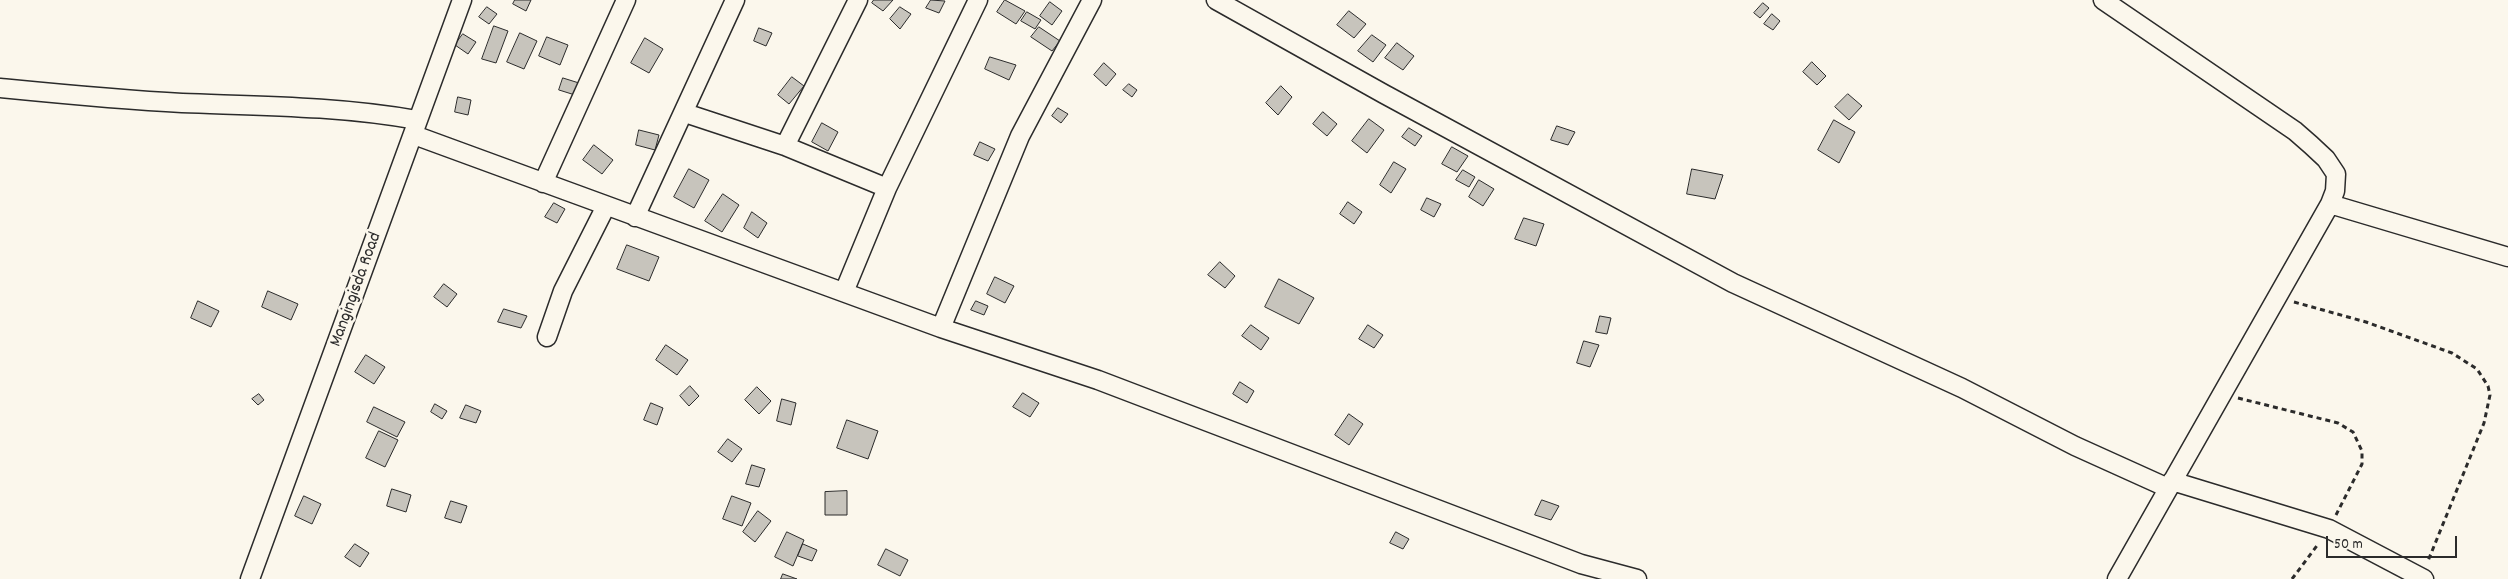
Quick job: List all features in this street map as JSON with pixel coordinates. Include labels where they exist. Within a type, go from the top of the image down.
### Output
[{"type":"street","name":"Mangingisda Road","points":[[250,579],[462,0]]},
{"type":"street","points":[[543,183],[626,0]]},
{"type":"street","points":[[635,217],[685,113],[735,0]]},
{"type":"street","points":[[786,146],[858,0]]},
{"type":"street","points":[[844,292],[887,188],[978,0]]},
{"type":"street","points":[[941,328],[1020,136],[1092,0]]},
{"type":"street","points":[[1216,0],[1384,94],[1526,169],[1733,283],[1962,388],[2075,446],[2170,485],[2329,529],[2423,578]]},
{"type":"street","points":[[2103,0],[2295,131],[2326,159],[2336,174],[2335,191],[2330,204],[2117,579]]},
{"type":"street","points":[[0,88],[180,103],[326,108],[377,113],[543,183],[941,328],[1098,380],[1572,560],[1628,578]]},
{"type":"street","points":[[685,113],[786,146],[887,188]]},
{"type":"street","points":[[2330,204],[2508,257]]},
{"type":"street","points":[[547,337],[562,291],[606,206]]},
{"type":"path","points":[[2276,297],[2366,322],[2452,353],[2478,369],[2484,379],[2490,394],[2484,423],[2423,578]]},
{"type":"path","points":[[2221,394],[2338,423],[2353,432],[2362,451],[2362,464],[2329,529],[2292,579]]},
{"type":"building","points":[[515,0],[531,0],[526,11],[513,4]]},
{"type":"building","points":[[874,0],[893,0],[883,11],[872,3]]},
{"type":"building","points":[[931,0],[945,1],[939,13],[926,8]]},
{"type":"building","points":[[1005,0],[1025,11],[1016,24],[997,12]]},
{"type":"building","points":[[1050,2],[1062,11],[1052,25],[1040,16]]},
{"type":"building","points":[[1763,3],[1769,8],[1760,18],[1754,13]]},
{"type":"building","points":[[487,7],[497,14],[489,24],[479,17]]},
{"type":"building","points":[[900,7],[911,14],[900,29],[890,19]]},
{"type":"building","points":[[1349,11],[1366,24],[1354,38],[1337,25]]},
{"type":"building","points":[[1027,12],[1041,20],[1035,29],[1021,21]]},
{"type":"building","points":[[1772,14],[1780,21],[1773,30],[1764,24]]},
{"type":"building","points":[[494,26],[508,31],[496,63],[482,59]]},
{"type":"building","points":[[1039,27],[1060,41],[1052,51],[1031,37]]},
{"type":"building","points":[[759,28],[772,33],[766,46],[754,41]]},
{"type":"building","points":[[520,33],[537,41],[524,69],[507,62]]},
{"type":"building","points":[[463,34],[476,42],[468,54],[455,45]]},
{"type":"building","points":[[1372,35],[1386,45],[1373,62],[1358,51]]},
{"type":"building","points":[[547,37],[568,45],[560,65],[539,56]]},
{"type":"building","points":[[645,38],[663,49],[649,73],[631,63]]},
{"type":"building","points":[[1397,43],[1414,56],[1403,70],[1385,58]]},
{"type":"building","points":[[990,57],[1016,65],[1009,80],[985,69]]},
{"type":"building","points":[[1812,62],[1826,76],[1817,85],[1803,72]]},
{"type":"building","points":[[1104,63],[1116,74],[1106,86],[1094,75]]},
{"type":"building","points":[[792,77],[804,86],[789,104],[778,95]]},
{"type":"building","points":[[563,78],[579,83],[575,95],[559,90]]},
{"type":"building","points":[[1129,84],[1137,90],[1132,97],[1123,90]]},
{"type":"building","points":[[1281,86],[1292,97],[1278,115],[1266,103]]},
{"type":"building","points":[[1848,94],[1862,106],[1849,120],[1835,107]]},
{"type":"building","points":[[458,97],[471,100],[468,115],[455,112]]},
{"type":"building","points":[[1058,108],[1068,114],[1061,123],[1052,116]]},
{"type":"building","points":[[1323,112],[1337,124],[1327,136],[1313,124]]},
{"type":"building","points":[[1369,119],[1384,130],[1367,153],[1352,141]]},
{"type":"building","points":[[1834,120],[1855,132],[1839,163],[1818,150]]},
{"type":"building","points":[[822,123],[838,132],[828,151],[812,142]]},
{"type":"building","points":[[1557,126],[1575,132],[1568,145],[1551,140]]},
{"type":"building","points":[[1409,128],[1422,136],[1415,146],[1402,137]]},
{"type":"building","points":[[639,130],[659,135],[655,150],[636,145]]},
{"type":"building","points":[[980,142],[995,149],[988,161],[974,155]]},
{"type":"building","points":[[594,145],[613,160],[602,174],[583,160]]},
{"type":"building","points":[[1452,147],[1468,156],[1457,172],[1442,164]]},
{"type":"building","points":[[1394,162],[1406,169],[1391,193],[1380,185]]},
{"type":"building","points":[[689,169],[709,180],[694,208],[674,197]]},
{"type":"building","points":[[1692,169],[1723,175],[1715,199],[1687,194]]},
{"type":"building","points":[[1463,170],[1475,177],[1469,187],[1456,180]]},
{"type":"building","points":[[1479,180],[1494,189],[1483,206],[1469,197]]},
{"type":"building","points":[[723,194],[739,205],[722,232],[705,221]]},
{"type":"building","points":[[1427,198],[1441,204],[1434,217],[1421,210]]},
{"type":"building","points":[[1348,202],[1362,212],[1354,224],[1340,214]]},
{"type":"building","points":[[554,203],[565,209],[557,223],[545,217]]},
{"type":"building","points":[[752,212],[767,223],[758,238],[744,228]]},
{"type":"building","points":[[1524,218],[1544,224],[1536,246],[1515,239]]},
{"type":"building","points":[[627,245],[659,257],[649,281],[617,269]]},
{"type":"building","points":[[1220,262],[1235,276],[1225,288],[1208,275]]},
{"type":"building","points":[[995,277],[1014,286],[1005,303],[987,294]]},
{"type":"building","points":[[1279,279],[1314,298],[1299,324],[1265,307]]},
{"type":"building","points":[[444,284],[457,294],[447,307],[434,297]]},
{"type":"building","points":[[268,291],[298,304],[291,320],[262,307]]},
{"type":"building","points":[[198,301],[219,311],[211,327],[191,318]]},
{"type":"building","points":[[976,301],[988,306],[984,315],[971,310]]},
{"type":"building","points":[[504,309],[527,316],[521,328],[498,322]]},
{"type":"building","points":[[1600,316],[1611,318],[1607,334],[1596,332]]},
{"type":"building","points":[[1251,325],[1269,338],[1261,350],[1242,336]]},
{"type":"building","points":[[1368,325],[1383,335],[1374,348],[1359,339]]},
{"type":"building","points":[[1584,341],[1599,345],[1590,367],[1577,363]]},
{"type":"building","points":[[666,345],[688,360],[677,375],[656,360]]},
{"type":"building","points":[[366,355],[385,367],[374,384],[355,372]]},
{"type":"building","points":[[1240,382],[1254,391],[1247,403],[1233,394]]},
{"type":"building","points":[[690,386],[699,396],[689,406],[680,396]]},
{"type":"building","points":[[757,387],[771,401],[759,414],[745,400]]},
{"type":"building","points":[[1023,393],[1039,403],[1030,417],[1013,407]]},
{"type":"building","points":[[259,394],[264,400],[258,405],[252,399]]},
{"type":"building","points":[[782,399],[796,403],[791,425],[777,421]]},
{"type":"building","points":[[651,403],[663,408],[657,425],[644,420]]},
{"type":"building","points":[[435,404],[447,411],[442,419],[431,412]]},
{"type":"building","points":[[466,405],[481,411],[476,423],[460,418]]},
{"type":"building","points":[[374,407],[405,422],[397,437],[367,422]]},
{"type":"building","points":[[1349,414],[1363,424],[1349,445],[1335,435]]},
{"type":"building","points":[[847,420],[878,431],[868,459],[837,448]]},
{"type":"building","points":[[379,431],[398,440],[385,467],[366,458]]},
{"type":"building","points":[[728,439],[742,449],[732,462],[718,452]]},
{"type":"building","points":[[752,465],[765,469],[759,487],[746,484]]},
{"type":"building","points":[[392,489],[411,495],[406,512],[387,506]]},
{"type":"building","points":[[847,491],[847,515],[825,515],[825,492]]},
{"type":"building","points":[[304,496],[321,504],[312,524],[295,516]]},
{"type":"building","points":[[732,496],[751,503],[742,526],[723,519]]},
{"type":"building","points":[[1542,500],[1559,506],[1551,520],[1535,515]]},
{"type":"building","points":[[451,501],[467,506],[461,523],[445,518]]},
{"type":"building","points":[[758,511],[771,521],[755,542],[743,532]]},
{"type":"building","points":[[787,532],[804,540],[793,566],[775,557]]},
{"type":"building","points":[[1396,532],[1409,539],[1403,549],[1390,543]]},
{"type":"building","points":[[355,544],[369,553],[360,567],[345,557]]},
{"type":"building","points":[[803,544],[817,550],[812,561],[798,556]]},
{"type":"building","points":[[886,549],[908,560],[900,576],[878,565]]},
{"type":"building","points":[[783,574],[797,579],[781,579]]}]
